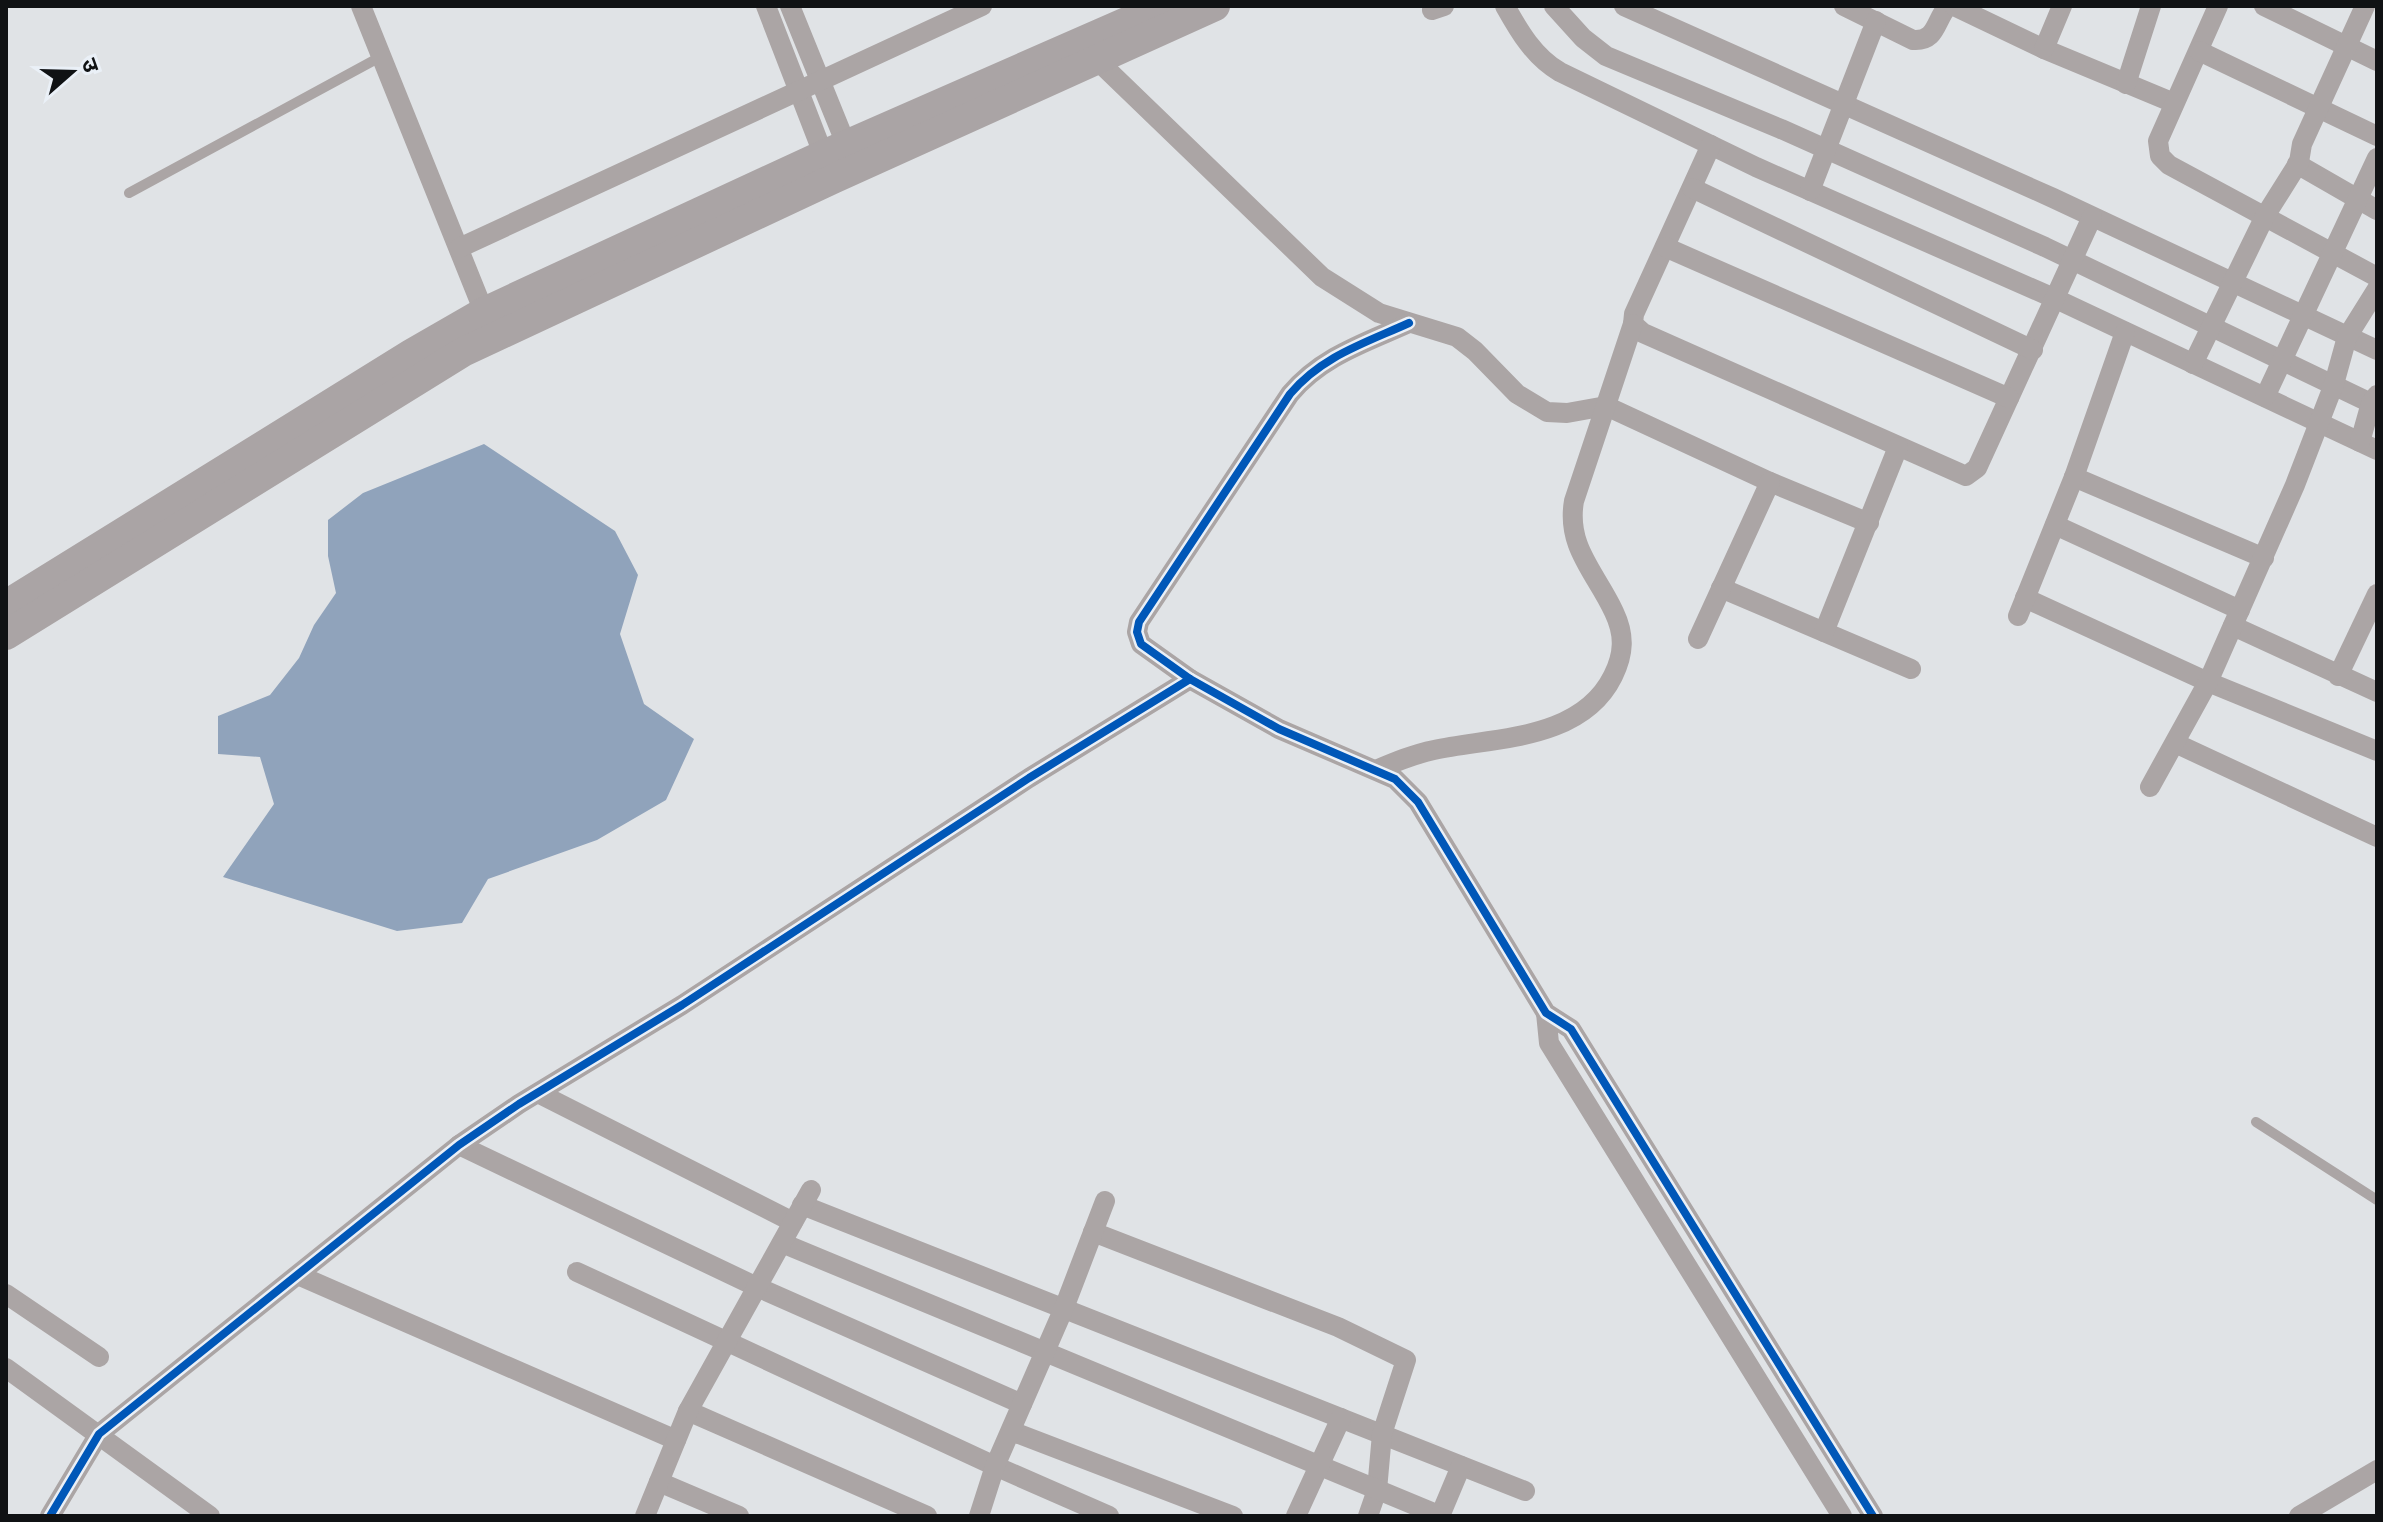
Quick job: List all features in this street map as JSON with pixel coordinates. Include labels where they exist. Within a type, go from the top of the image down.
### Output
[{"type":"main road","points":[[6,635],[463,352],[839,162],[1163,6]]},
{"type":"main road","points":[[6,605],[484,312],[839,162],[1097,60],[1215,6]]},
{"type":"street","points":[[361,6],[484,312]]},
{"type":"street","points":[[766,6],[801,92],[839,162]]},
{"type":"street","points":[[790,6],[820,82],[839,162]]},
{"type":"street","points":[[459,248],[982,6]]},
{"type":"street","points":[[1505,6],[1523,38],[1548,65],[1810,191],[2056,299],[2368,446],[2375,401],[2073,260],[1606,56],[1583,38],[1554,6]]},
{"type":"street","points":[[1624,6],[1845,104],[2377,350]]},
{"type":"street","points":[[1844,6],[1913,40],[1922,41],[1930,38],[1948,6]]},
{"type":"street","points":[[1954,6],[2044,49],[2174,103]]},
{"type":"street","points":[[2126,84],[2151,6]]},
{"type":"street","points":[[2218,6],[2158,141],[2160,156],[2169,165],[2377,277]]},
{"type":"street","points":[[2264,6],[2377,61]]},
{"type":"street","points":[[2193,364],[2265,216],[2297,164],[2302,144],[2365,6]]},
{"type":"street","points":[[2044,49],[2061,7]]},
{"type":"street","points":[[1810,191],[1876,21]]},
{"type":"street","points":[[2199,51],[2377,136]]},
{"type":"street","points":[[1097,60],[1322,277],[1379,313],[1457,337],[1517,394],[1547,412],[1567,413],[1606,406],[1770,482],[1869,523]]},
{"type":"street","points":[[1376,770],[1434,750],[1545,730],[1593,704],[1610,682],[1620,661],[1623,644],[1614,613],[1580,552],[1571,518],[1574,501],[1634,314],[1711,145]]},
{"type":"street","points":[[2265,397],[2377,158]]},
{"type":"street","points":[[2297,164],[2377,210]]},
{"type":"street","points":[[1692,188],[2033,350]]},
{"type":"street","points":[[1633,324],[1643,333],[1966,476],[1977,468],[2092,217]]},
{"type":"street","points":[[1665,247],[2009,398]]},
{"type":"street","points":[[2150,787],[2208,682],[2264,558],[2334,384],[2347,337],[2377,289]]},
{"type":"street","points":[[1409,323],[1324,362],[1290,394],[1139,622],[1137,632],[1141,644],[1190,679],[1279,729],[1395,779],[1418,802],[1546,1013],[1549,1043],[1842,1516]]},
{"type":"street","points":[[2125,332],[2074,477],[2022,607],[2377,751]]},
{"type":"street","points":[[1824,632],[1898,447]]},
{"type":"street","points":[[2074,477],[2264,558]]},
{"type":"street","points":[[1698,639],[1770,482]]},
{"type":"street","points":[[2055,525],[2237,618],[2338,676],[2377,692]]},
{"type":"street","points":[[1721,588],[1911,669]]},
{"type":"street","points":[[2338,676],[2370,627],[2377,594]]},
{"type":"street","points":[[50,1516],[99,1434],[459,1145],[695,996],[1029,778],[1190,679]]},
{"type":"street","points":[[2175,743],[2377,837]]},
{"type":"street","points":[[1546,1013],[1571,1029],[1873,1516]]},
{"type":"street","points":[[538,1093],[802,1206],[1525,1491]]},
{"type":"street","points":[[459,1145],[757,1287],[1022,1404]]},
{"type":"street","points":[[979,1516],[995,1466],[1064,1308],[1105,1201]]},
{"type":"street","points":[[645,1516],[688,1411],[802,1206]]},
{"type":"street","points":[[1093,1232],[1338,1327],[1406,1360],[1382,1434],[1377,1490],[1368,1516]]},
{"type":"street","points":[[782,1243],[1441,1516],[1461,1466]]},
{"type":"street","points":[[577,1272],[726,1343],[1109,1516]]},
{"type":"street","points":[[298,1275],[676,1440]]},
{"type":"street","points":[[6,1294],[99,1357]]},
{"type":"street","points":[[6,1368],[210,1516]]},
{"type":"street","points":[[688,1411],[927,1516]]},
{"type":"street","points":[[1296,1516],[1341,1418]]},
{"type":"street","points":[[1011,1431],[1233,1516]]},
{"type":"street","points":[[2299,1516],[2377,1470]]},
{"type":"street","points":[[659,1482],[739,1516]]},
{"type":"lane","points":[[129,193],[382,56]]},
{"type":"lane","points":[[2256,1122],[2377,1200]]},
{"type":"water","points":[[484,444],[615,531],[638,575],[620,634],[644,704],[694,739],[666,800],[597,840],[488,879],[462,923],[397,931],[223,877],[274,804],[260,757],[218,754],[218,716],[270,695],[299,658],[314,625],[336,593],[328,556],[328,520],[363,493]]},
{"type":"cycle path","points":[[1409,323],[1330,360],[1290,394],[1139,622],[1137,632],[1141,644],[1190,679],[1279,729],[1395,779],[1418,802],[1546,1013],[1571,1029],[1873,1516]]},
{"type":"cycle path","points":[[50,1516],[99,1434],[459,1145],[519,1104],[682,1005],[1029,778],[1190,679]]}]
